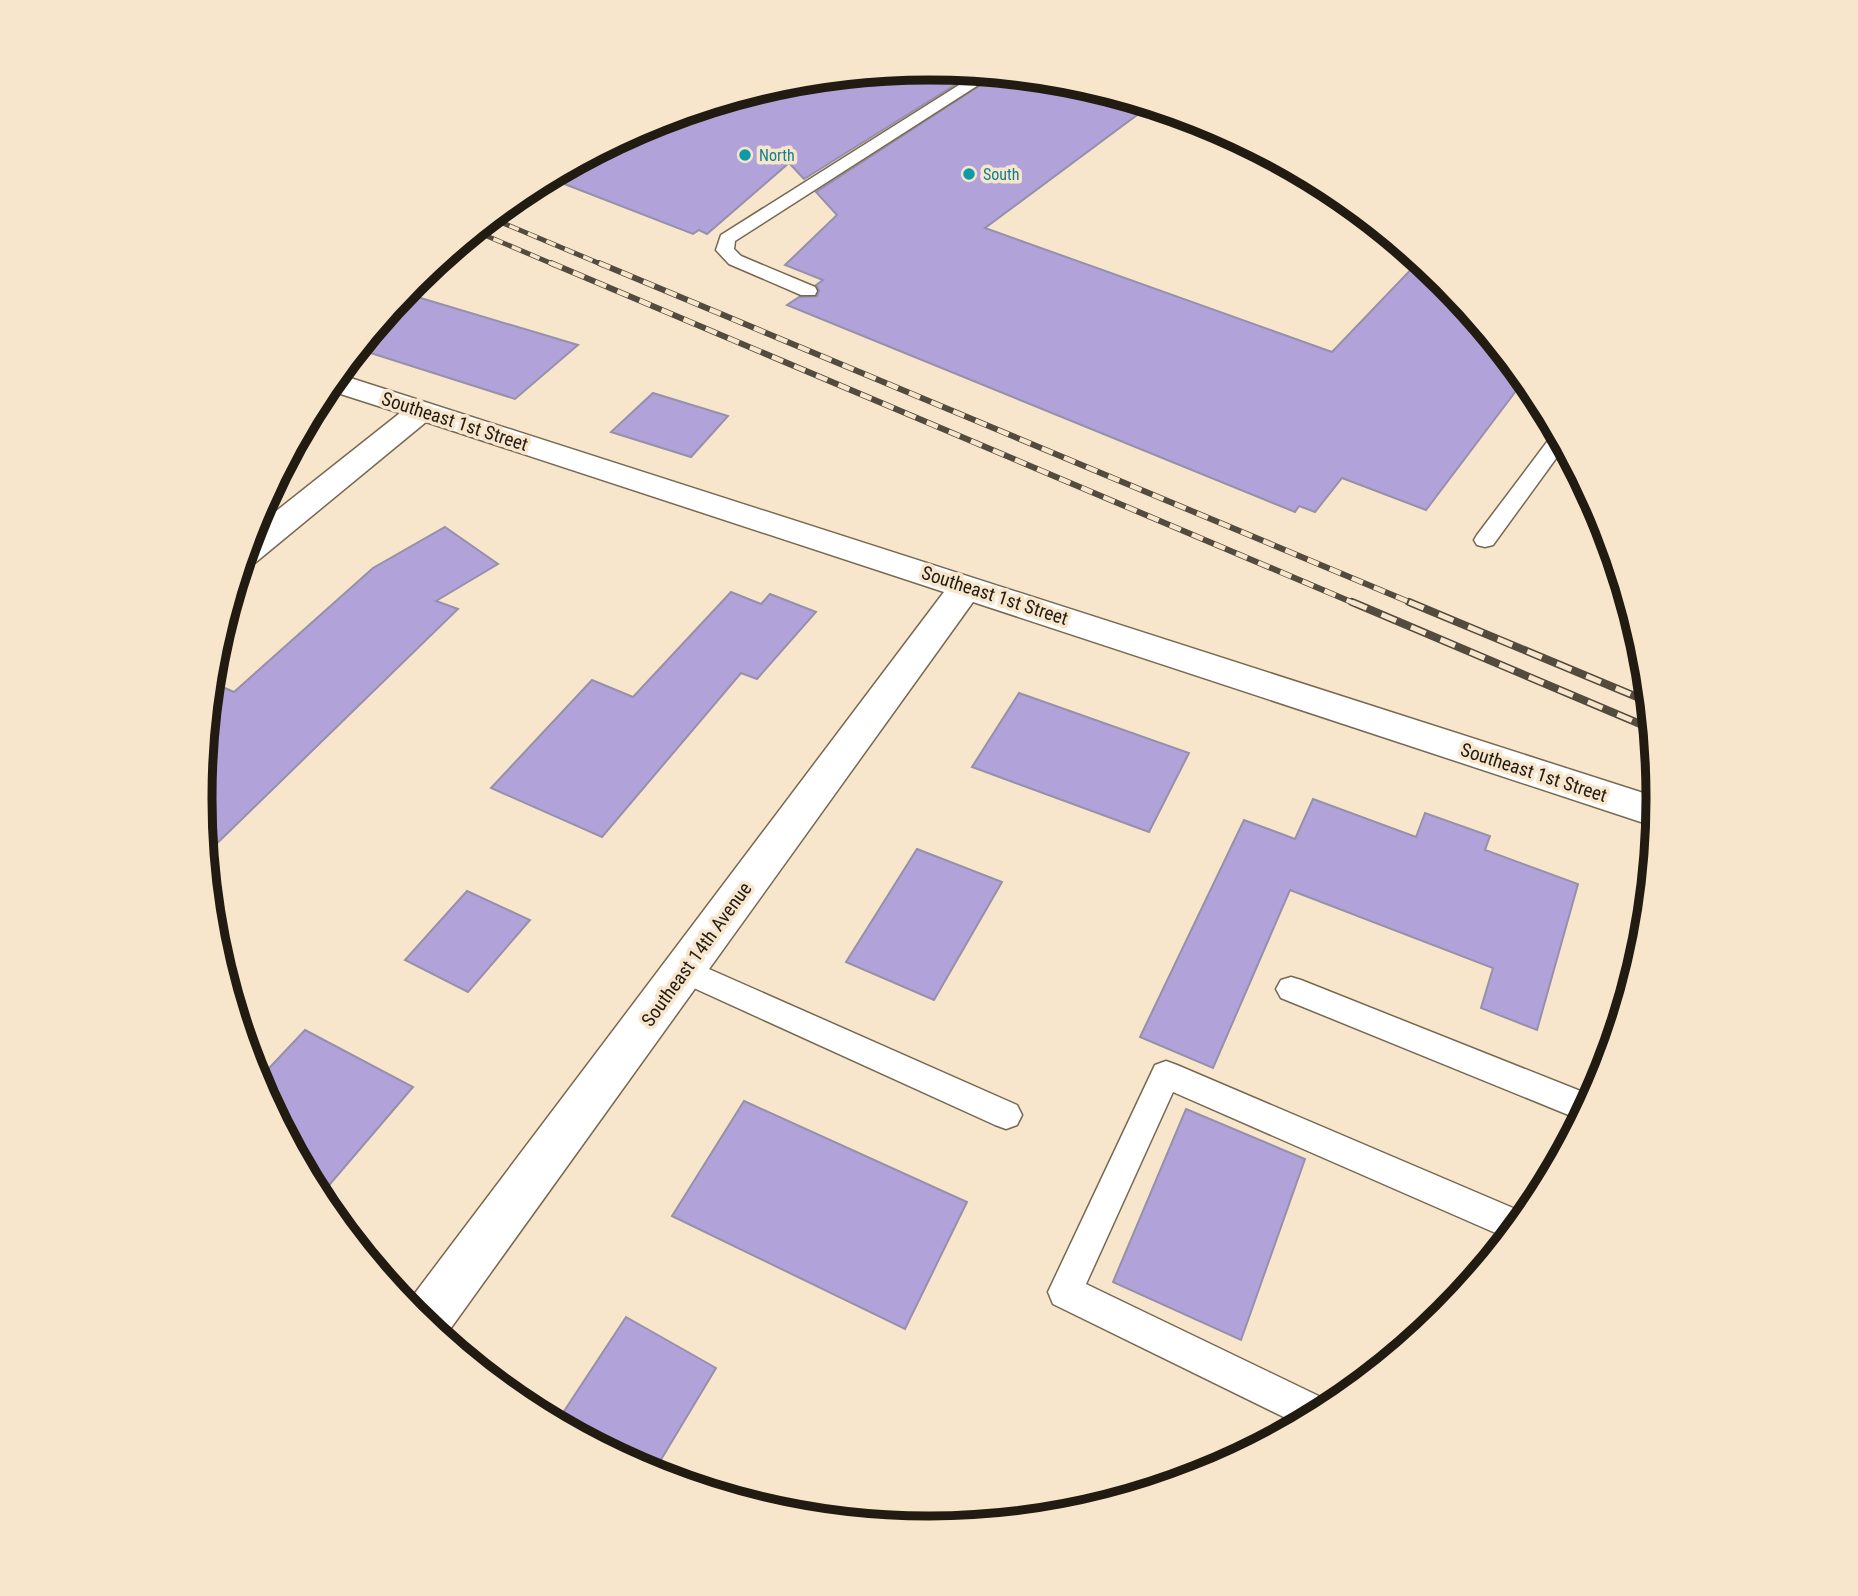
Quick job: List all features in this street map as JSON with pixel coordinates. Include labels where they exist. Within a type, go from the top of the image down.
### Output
[{"type":"street","name":"Southeast 1st Street","points":[[343,385],[1646,808]]},
{"type":"street","points":[[259,542],[422,410]]},
{"type":"street","name":"Southeast 14th Avenue","points":[[431,1313],[967,586]]},
{"type":"lane","points":[[808,291],[735,260],[725,250],[727,239],[974,82]]},
{"type":"lane","points":[[1485,540],[1554,447]]},
{"type":"lane","points":[[684,970],[1006,1115]]},
{"type":"lane","points":[[1291,989],[1578,1104]]},
{"type":"lane","points":[[1304,1409],[1065,1292],[1166,1075],[1508,1222]]},
{"type":"building","points":[[961,81],[804,179],[789,163],[707,234],[699,230],[693,234],[561,183],[612,154],[654,135],[743,105],[835,87],[882,82]]},
{"type":"building","points":[[984,83],[1069,94],[1115,105],[1140,113],[985,228],[1332,352],[1412,268],[1468,325],[1518,388],[1426,510],[1342,478],[1315,512],[1299,506],[1295,512],[787,305],[799,297],[817,296],[819,290],[816,285],[823,280],[785,265],[837,215],[816,192]]},
{"type":"building","points":[[417,297],[578,345],[515,399],[367,352]]},
{"type":"building","points":[[653,393],[728,416],[691,457],[611,432]]},
{"type":"building","points":[[445,527],[498,564],[436,601],[458,609],[213,847],[213,751],[221,686],[234,692],[373,568]]},
{"type":"building","points":[[731,592],[761,604],[770,594],[816,612],[757,679],[741,673],[602,837],[491,788],[592,680],[633,697]]},
{"type":"building","points":[[1019,693],[1189,753],[1149,832],[972,767]]},
{"type":"building","points":[[1313,799],[1416,837],[1425,813],[1490,836],[1485,850],[1578,884],[1537,1030],[1481,1008],[1493,968],[1290,890],[1213,1068],[1140,1037],[1244,820],[1295,839]]},
{"type":"building","points":[[917,849],[1002,882],[934,1000],[846,962]]},
{"type":"building","points":[[467,891],[530,920],[468,992],[405,960]]},
{"type":"building","points":[[305,1030],[413,1087],[327,1188],[285,1115],[266,1072]]},
{"type":"building","points":[[744,1101],[967,1202],[905,1329],[672,1216]]},
{"type":"building","points":[[1186,1109],[1305,1159],[1241,1340],[1113,1282]]},
{"type":"building","points":[[626,1317],[716,1368],[659,1463],[612,1442],[562,1414]]},
{"type":"railway","points":[[501,222],[603,265]]},
{"type":"railway","points":[[485,235],[555,265]]},
{"type":"railway","points":[[551,263],[1356,604]]},
{"type":"railway","points":[[599,263],[1414,604]]},
{"type":"railway","points":[[1352,602],[1642,725]]},
{"type":"railway","points":[[1409,602],[1639,698]]},
{"type":"place","name":"North","points":[[745,155]]},
{"type":"place","name":"South","points":[[969,174]]}]
